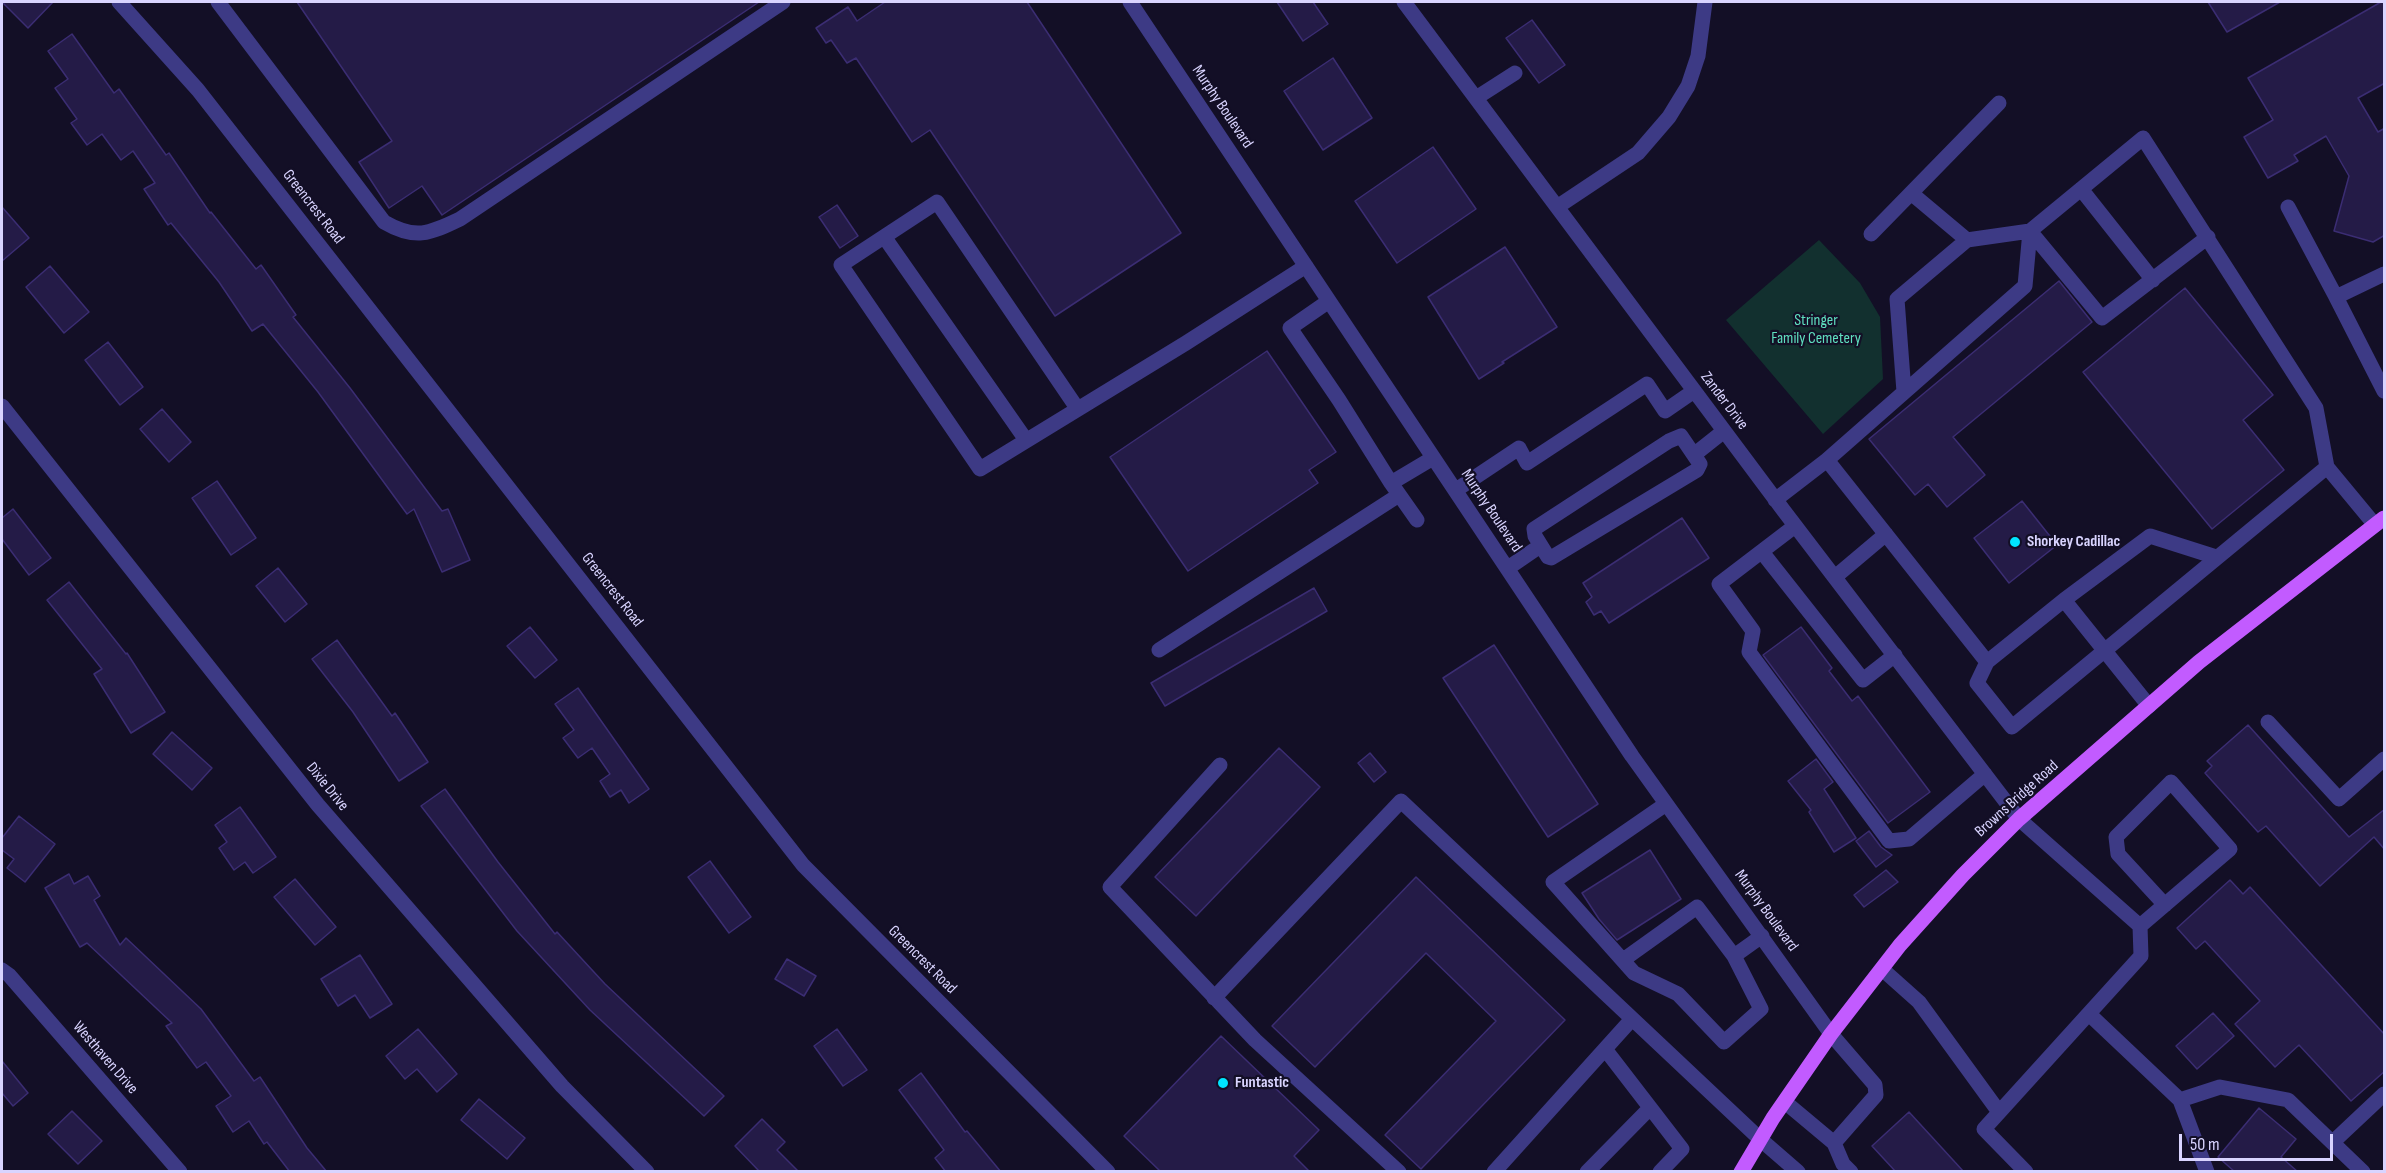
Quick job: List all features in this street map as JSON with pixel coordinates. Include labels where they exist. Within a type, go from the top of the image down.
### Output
[{"type":"main road","name":"Browns Bridge Road","points":[[1741,1172],[1760,1139],[1831,1034],[1900,945],[1963,875],[2019,819],[2199,662],[2380,521]]},
{"type":"street","name":"Greencrest Road","points":[[119,2],[198,90],[803,865],[1108,1172]]},
{"type":"street","points":[[218,2],[384,222],[401,232],[416,234],[439,230],[460,219],[783,2]]},
{"type":"street","name":"Murphy Boulevard","points":[[1130,2],[1632,756],[1831,1034],[1875,1085],[1876,1095],[1834,1143]]},
{"type":"street","name":"Zander Drive","points":[[1404,2],[1775,500],[2019,819],[2140,926]]},
{"type":"street","points":[[1557,207],[1638,153],[1669,117],[1688,86],[1698,56],[1705,2]]},
{"type":"street","points":[[1476,98],[1515,73]]},
{"type":"street","points":[[1871,234],[1999,104]]},
{"type":"street","points":[[1904,392],[1897,299],[1967,240],[2030,231],[2143,138],[2316,408],[2327,467],[2380,521]]},
{"type":"street","points":[[2081,189],[2153,280]]},
{"type":"street","points":[[1911,193],[1967,240]]},
{"type":"street","points":[[1077,408],[937,202],[841,266],[980,469],[1186,343],[1306,266]]},
{"type":"street","points":[[2288,207],[2385,391]]},
{"type":"street","points":[[2030,231],[2102,318],[2208,237]]},
{"type":"street","points":[[1775,500],[1827,460],[2025,286],[2030,231]]},
{"type":"street","points":[[885,238],[1026,440]]},
{"type":"street","points":[[2336,297],[2385,274]]},
{"type":"street","points":[[1329,301],[1290,328],[1340,400],[1417,520]]},
{"type":"street","points":[[1456,490],[1519,448],[1527,463],[1647,384],[1665,411],[1694,391]]},
{"type":"street","name":"Dixie Drive","points":[[2,406],[318,805],[562,1086],[647,1172]]},
{"type":"street","points":[[1695,454],[1724,431]]},
{"type":"street","points":[[1681,436],[1695,454],[1700,464],[1697,470],[1551,558],[1540,546],[1534,529],[1669,441],[1681,436]]},
{"type":"street","points":[[1159,650],[1395,489],[1433,458]]},
{"type":"street","points":[[1827,460],[1987,662]]},
{"type":"street","points":[[2216,557],[2150,536],[2064,600],[1987,662],[1977,683],[2013,727],[2327,467]]},
{"type":"street","points":[[1795,526],[1719,584],[1753,632],[1749,652],[1889,841],[1909,838],[1986,774]]},
{"type":"street","points":[[1835,577],[1886,534]]},
{"type":"street","points":[[1508,568],[1540,546]]},
{"type":"street","points":[[1762,552],[1863,680],[1895,655]]},
{"type":"street","points":[[2064,600],[2149,706]]},
{"type":"street","points":[[2268,722],[2339,800],[2385,759]]},
{"type":"street","points":[[1220,765],[1110,887],[1255,1040],[1399,1172]]},
{"type":"street","points":[[2026,1172],[1984,1129],[2141,956],[2140,926],[2165,905],[2230,849],[2171,782],[2116,837],[2118,854],[2165,905]]},
{"type":"street","points":[[1214,998],[1401,801],[1760,1139],[1798,1172]]},
{"type":"street","points":[[1623,960],[1697,907],[1734,956],[1761,1009],[1724,1042],[1678,994],[1634,973],[1553,882],[1666,804]]},
{"type":"street","points":[[1734,956],[1762,936]]},
{"type":"street","points":[[1882,969],[1919,1002],[1999,1112]]},
{"type":"street","name":"Westhaven Drive","points":[[2,970],[9,975],[180,1172]]},
{"type":"street","points":[[2089,1014],[2180,1100],[2207,1172]]},
{"type":"street","points":[[1494,1172],[1632,1019]]},
{"type":"street","points":[[1605,1049],[1682,1149],[1660,1172]]},
{"type":"street","points":[[2180,1100],[2220,1087],[2288,1100],[2363,1172]]},
{"type":"street","points":[[2333,1142],[2385,1094]]},
{"type":"street","points":[[1785,1102],[1834,1143],[1843,1164],[1851,1172]]},
{"type":"street","points":[[1587,1172],[1650,1108]]},
{"type":"green space","name":"Stringer Family Cemetery","points":[[1819,240],[1860,283],[1880,317],[1883,379],[1823,434],[1726,320]]},
{"type":"building","points":[[2,2],[53,2],[28,28]]},
{"type":"building","points":[[297,2],[759,2],[442,215],[422,186],[389,208],[359,162],[392,141]]},
{"type":"building","points":[[885,2],[1027,2],[1181,233],[1055,316],[930,130],[912,142],[856,58],[847,63],[831,40],[826,43],[816,28],[848,7],[857,21]]},
{"type":"building","points":[[1277,2],[1313,2],[1328,24],[1303,41]]},
{"type":"building","points":[[2208,2],[2280,2],[2227,32]]},
{"type":"building","points":[[2381,2],[2385,2],[2385,83],[2358,98],[2378,132],[2385,128],[2385,235],[2373,242],[2334,231],[2349,176],[2326,136],[2294,155],[2298,161],[2268,178],[2244,137],[2273,120],[2248,78]]},
{"type":"building","points":[[1532,20],[1565,65],[1539,83],[1506,38]]},
{"type":"building","points":[[72,34],[114,93],[119,89],[166,155],[169,153],[210,213],[256,269],[261,265],[296,315],[293,317],[350,388],[442,511],[448,509],[470,560],[442,572],[414,509],[407,514],[318,392],[263,324],[252,331],[219,282],[171,223],[168,225],[144,189],[155,183],[133,151],[121,160],[102,134],[87,145],[71,123],[77,119],[55,88],[68,79],[48,51]]},
{"type":"building","points":[[1333,58],[1372,118],[1323,150],[1284,91]]},
{"type":"building","points":[[1433,147],[1476,209],[1397,263],[1355,201]]},
{"type":"building","points":[[837,205],[858,236],[840,248],[819,217]]},
{"type":"building","points":[[2,207],[29,238],[2,261]]},
{"type":"building","points":[[1505,247],[1557,327],[1479,379],[1428,297]]},
{"type":"building","points":[[50,266],[89,312],[64,333],[26,287]]},
{"type":"building","points":[[2059,281],[2092,322],[1953,437],[1985,475],[1947,507],[1928,484],[1915,495],[1869,439]]},
{"type":"building","points":[[2185,288],[2273,395],[2243,420],[2284,470],[2212,529],[2083,372]]},
{"type":"building","points":[[108,342],[143,387],[120,405],[85,360]]},
{"type":"building","points":[[1267,351],[1336,452],[1309,470],[1318,483],[1188,571],[1110,457]]},
{"type":"building","points":[[162,409],[191,442],[169,462],[140,429]]},
{"type":"building","points":[[217,481],[256,538],[231,555],[192,498]]},
{"type":"building","name":"Shorkey Cadillac","points":[[2022,501],[2057,545],[2009,583],[1974,538]]},
{"type":"building","points":[[13,509],[51,558],[29,575],[2,539],[2,518]]},
{"type":"building","points":[[1682,518],[1709,558],[1609,623],[1601,611],[1594,615],[1586,602],[1592,597],[1583,583]]},
{"type":"building","points":[[278,568],[307,604],[285,622],[256,586]]},
{"type":"building","points":[[69,582],[127,653],[165,712],[131,733],[94,674],[102,669],[47,600]]},
{"type":"building","points":[[1314,588],[1327,611],[1165,706],[1151,683]]},
{"type":"building","points":[[530,627],[557,660],[535,678],[507,646]]},
{"type":"building","points":[[1801,627],[1832,668],[1829,671],[1852,701],[1858,696],[1930,792],[1888,823],[1763,655]]},
{"type":"building","points":[[337,640],[392,716],[395,713],[428,762],[399,781],[353,712],[312,659]]},
{"type":"building","points":[[1494,645],[1598,804],[1548,837],[1443,678]]},
{"type":"building","points":[[578,688],[649,789],[629,803],[621,790],[610,797],[600,781],[610,774],[592,748],[578,758],[563,738],[574,730],[555,704]]},
{"type":"building","points":[[2248,725],[2349,837],[2385,809],[2385,850],[2374,837],[2320,886],[2266,826],[2258,832],[2205,773],[2212,766],[2207,761]]},
{"type":"building","points":[[172,732],[212,768],[192,790],[153,754]]},
{"type":"building","points":[[1279,748],[1320,787],[1196,916],[1155,877]]},
{"type":"building","points":[[1370,753],[1386,772],[1374,782],[1358,763]]},
{"type":"building","points":[[1816,759],[1833,782],[1824,789],[1856,838],[1834,852],[1809,812],[1811,810],[1788,781]]},
{"type":"building","points":[[445,789],[498,862],[555,934],[557,932],[605,984],[724,1096],[704,1116],[590,1010],[517,931],[421,806]]},
{"type":"building","points":[[240,807],[276,857],[253,873],[245,862],[234,870],[219,848],[227,842],[215,825]]},
{"type":"building","points":[[19,816],[55,844],[25,882],[7,868],[14,859],[2,850],[2,838]]},
{"type":"building","points":[[1869,831],[1881,847],[1892,855],[1876,867],[1856,841]]},
{"type":"building","points":[[1650,850],[1681,899],[1617,940],[1599,919],[1582,893]]},
{"type":"building","points":[[710,861],[751,917],[729,933],[688,877]]},
{"type":"building","points":[[1886,870],[1898,882],[1864,907],[1854,895]]},
{"type":"building","points":[[69,874],[74,884],[88,876],[100,896],[94,900],[120,945],[126,938],[201,1009],[254,1081],[260,1077],[307,1148],[327,1172],[290,1172],[267,1142],[264,1144],[249,1121],[233,1132],[216,1106],[231,1096],[206,1062],[197,1068],[166,1026],[172,1023],[87,943],[80,947],[45,888]]},
{"type":"building","points":[[1416,877],[1565,1020],[1421,1169],[1385,1135],[1496,1021],[1426,953],[1315,1067],[1272,1026]]},
{"type":"building","points":[[295,879],[336,927],[315,945],[274,897]]},
{"type":"building","points":[[2230,880],[2243,894],[2250,887],[2385,1035],[2385,1071],[2351,1101],[2299,1045],[2275,1067],[2235,1024],[2260,1001],[2205,941],[2196,949],[2177,928]]},
{"type":"building","points":[[360,955],[392,1004],[370,1018],[355,995],[338,1006],[321,979]]},
{"type":"building","points":[[787,959],[816,976],[804,996],[775,979]]},
{"type":"building","points":[[2213,1013],[2234,1036],[2197,1069],[2176,1046]]},
{"type":"building","points":[[418,1029],[457,1074],[437,1092],[417,1069],[405,1079],[386,1056]]},
{"type":"building","points":[[837,1029],[867,1070],[843,1086],[814,1046]]},
{"type":"building","name":"Funtastic","points":[[1221,1036],[1319,1130],[1294,1156],[1310,1172],[1161,1172],[1124,1136]]},
{"type":"building","points":[[2,1061],[28,1093],[13,1106],[2,1093]]},
{"type":"building","points":[[921,1073],[965,1132],[967,1131],[1001,1172],[946,1172],[935,1158],[944,1150],[899,1090]]},
{"type":"building","points":[[479,1099],[525,1138],[507,1159],[461,1120]]},
{"type":"building","points":[[2259,1108],[2296,1139],[2281,1157],[2298,1172],[2235,1172],[2218,1157]]},
{"type":"building","points":[[72,1111],[102,1141],[78,1164],[48,1134]]},
{"type":"building","points":[[1909,1112],[1964,1172],[1896,1172],[1872,1146]]},
{"type":"building","points":[[762,1119],[785,1142],[777,1150],[799,1172],[760,1172],[735,1146]]},
{"type":"place","name":"Shorkey Cadillac","points":[[2015,542]]},
{"type":"place","name":"Funtastic","points":[[1223,1083]]}]
